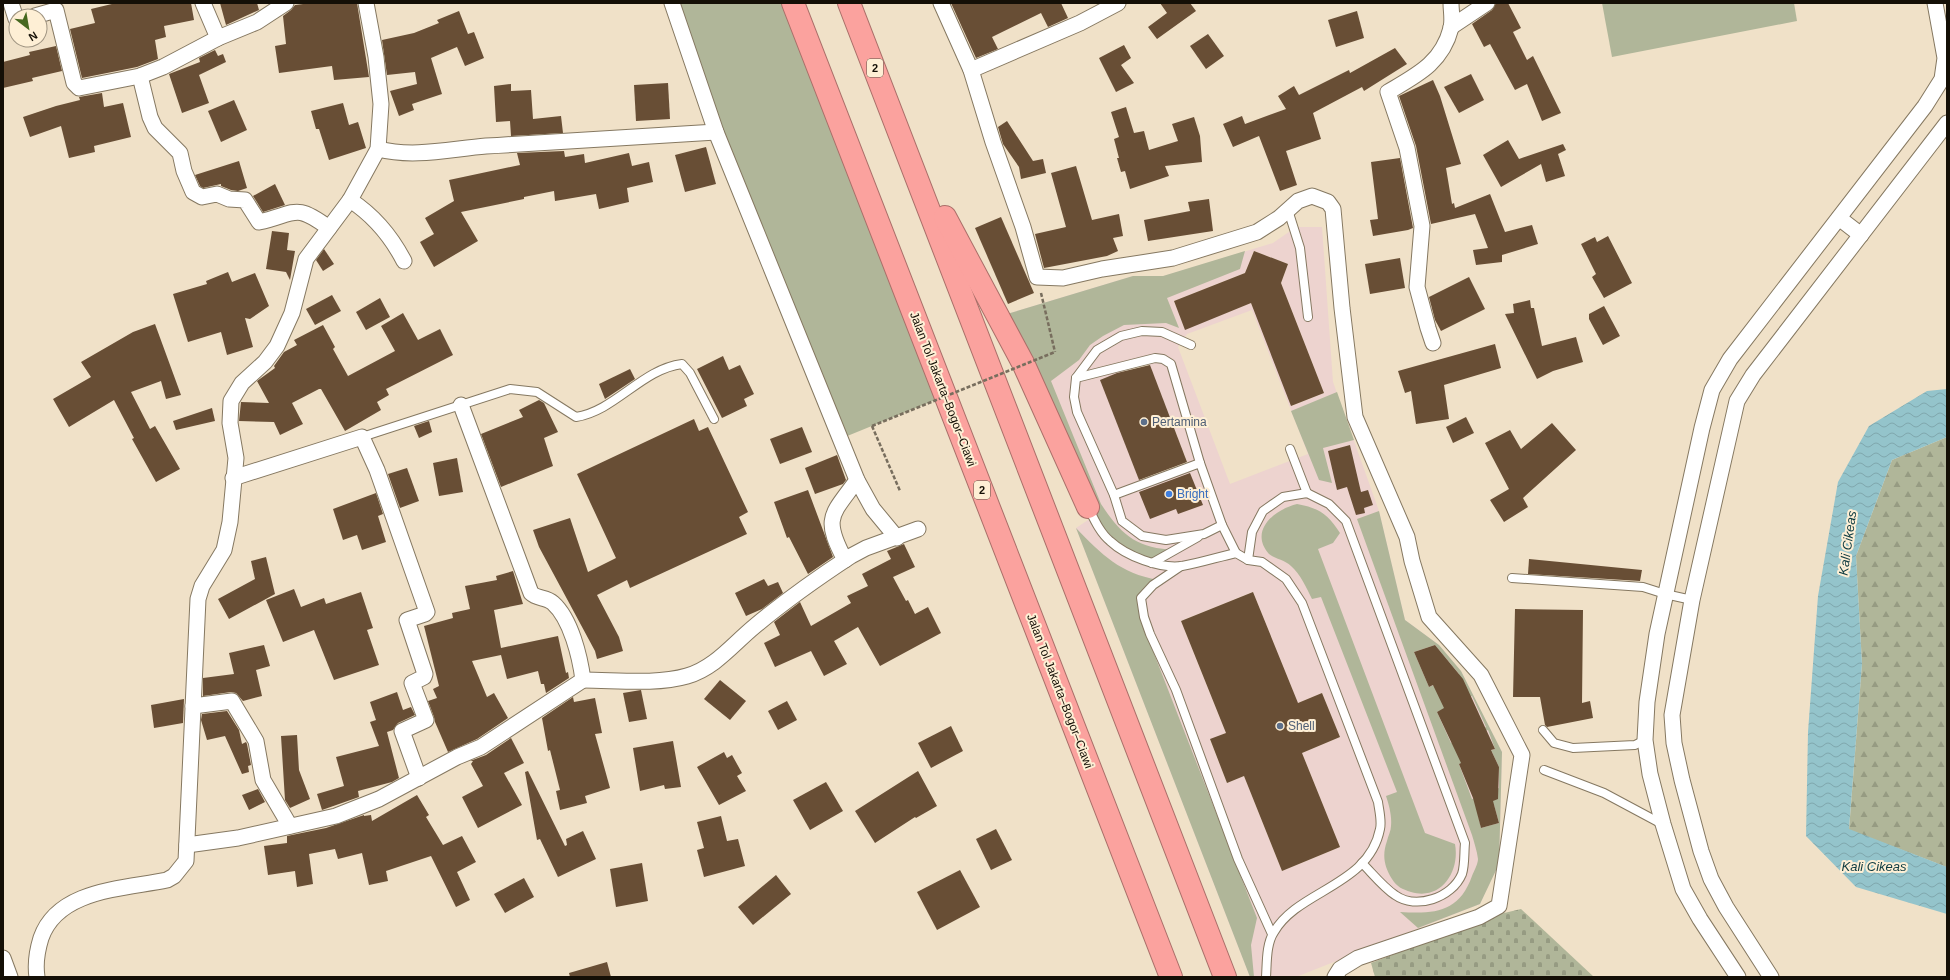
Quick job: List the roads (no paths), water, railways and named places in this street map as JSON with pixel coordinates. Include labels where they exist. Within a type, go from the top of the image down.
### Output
[{"type":"highway","name":"Jalan Tol Jakarta–Bogor–Ciawi","points":[[793,3],[1171,977]]},
{"type":"highway","name":"2","points":[[849,3],[1226,977]]},
{"type":"highway","points":[[900,133],[1024,365],[1088,507]]},
{"type":"street","points":[[203,3],[218,38]]},
{"type":"street","points":[[48,12],[56,10],[74,83],[79,88],[140,76],[163,67],[218,38],[257,22],[286,3]]},
{"type":"street","points":[[37,977],[36,968],[38,947],[44,929],[56,913],[77,900],[119,889],[167,880],[174,876],[186,861],[198,599],[202,586],[224,550],[230,522],[236,458],[230,423],[231,402],[242,383],[265,362],[277,346],[292,313],[306,259],[350,200],[378,149],[381,104],[376,57],[366,3]]},
{"type":"street","points":[[672,3],[716,132],[857,480],[873,510],[898,538]]},
{"type":"street","points":[[941,3],[971,70],[993,142],[1023,227],[1037,277],[1063,278],[1102,269],[1173,258],[1257,232],[1298,201],[1312,196],[1328,202],[1333,209],[1354,417],[1407,537],[1412,561],[1429,617],[1481,675],[1522,755],[1499,906],[1479,917],[1358,958],[1340,968],[1335,977]]},
{"type":"street","points":[[971,70],[1080,23],[1118,3]]},
{"type":"street","points":[[1433,343],[1417,286],[1422,226],[1407,148],[1388,92],[1430,66],[1441,52],[1451,27],[1451,3]]},
{"type":"street","points":[[1451,27],[1487,3]]},
{"type":"street","points":[[1738,977],[1700,919],[1683,889],[1663,824],[1650,774],[1645,740],[1647,702],[1657,634],[1665,594],[1712,390],[1730,359],[1925,106],[1942,79],[1945,58],[1935,3]]},
{"type":"street","points":[[140,76],[150,117],[155,128],[180,153],[184,171],[193,192],[202,197],[217,194],[229,199],[245,200],[259,222],[296,211],[306,212],[329,228]]},
{"type":"street","points":[[1771,977],[1726,908],[1710,879],[1701,851],[1674,743],[1672,715],[1692,600],[1737,401],[1753,375],[1947,123]]},
{"type":"street","points":[[378,149],[389,152],[423,153],[474,147],[716,132]]},
{"type":"street","points":[[350,200],[377,222],[404,261]]},
{"type":"street","points":[[1839,218],[1861,235]]},
{"type":"street","points":[[461,404],[531,593],[534,597],[552,602],[564,618],[575,640],[583,680]]},
{"type":"street","points":[[233,478],[362,437],[377,470],[427,612],[407,620],[425,674],[424,677],[412,683],[426,720],[402,731],[419,778]]},
{"type":"street","points":[[845,560],[831,530],[833,516],[839,504],[857,480]]},
{"type":"street","points":[[186,845],[238,838],[336,816],[379,799],[481,747],[583,680],[666,680],[687,676],[701,671],[734,646],[755,626],[845,560],[866,548],[898,538],[918,529]]},
{"type":"street","points":[[193,706],[232,701],[256,741],[263,780],[290,826]]},
{"type":"street","points":[[3,958],[10,977]]},
{"type":"lane","points":[[1288,210],[1300,248],[1308,317]]},
{"type":"lane","points":[[1191,345],[1162,332],[1142,331],[1121,336],[1097,350],[1076,378],[1074,397],[1077,412],[1114,495],[1122,520],[1142,536],[1166,540],[1204,534]]},
{"type":"lane","points":[[1076,378],[1155,358],[1171,364],[1200,463],[1222,525],[1236,553],[1248,560],[1262,562],[1286,578],[1302,603],[1378,802],[1381,828],[1373,851],[1347,876],[1283,918],[1272,934],[1268,953],[1266,977]]},
{"type":"lane","points":[[362,437],[510,389],[521,389],[537,392],[576,417],[588,415],[647,378],[672,365],[682,364],[690,373],[714,419]]},
{"type":"lane","points":[[1290,448],[1307,493]]},
{"type":"lane","points":[[1114,495],[1200,463]]},
{"type":"lane","points":[[1248,560],[1252,532],[1263,511],[1283,497],[1307,493],[1329,504],[1346,521],[1465,843],[1462,873],[1450,890],[1432,900],[1408,902],[1394,895],[1362,863]]},
{"type":"lane","points":[[1088,507],[1100,530],[1110,541],[1135,557],[1152,563],[1181,566],[1236,553]]},
{"type":"lane","points":[[1152,563],[1222,525]]},
{"type":"lane","points":[[1181,566],[1153,585],[1141,598],[1144,617],[1176,690],[1238,859],[1272,934]]},
{"type":"lane","points":[[1512,578],[1643,587],[1692,600]]},
{"type":"lane","points":[[1543,730],[1554,744],[1568,747],[1635,745],[1645,740]]},
{"type":"lane","points":[[1544,770],[1604,793],[1663,824]]},
{"type":"water","name":"Kali Cikeas","points":[[1947,389],[1947,437],[1892,460],[1856,556],[1862,664],[1849,829],[1947,867],[1947,914],[1856,887],[1806,836],[1808,732],[1818,596],[1838,482],[1869,426],[1927,391]]},
{"type":"place","name":"Pertamina","points":[[1144,422]]},
{"type":"place","name":"Bright","points":[[1169,494]]},
{"type":"place","name":"Shell","points":[[1280,726]]}]
